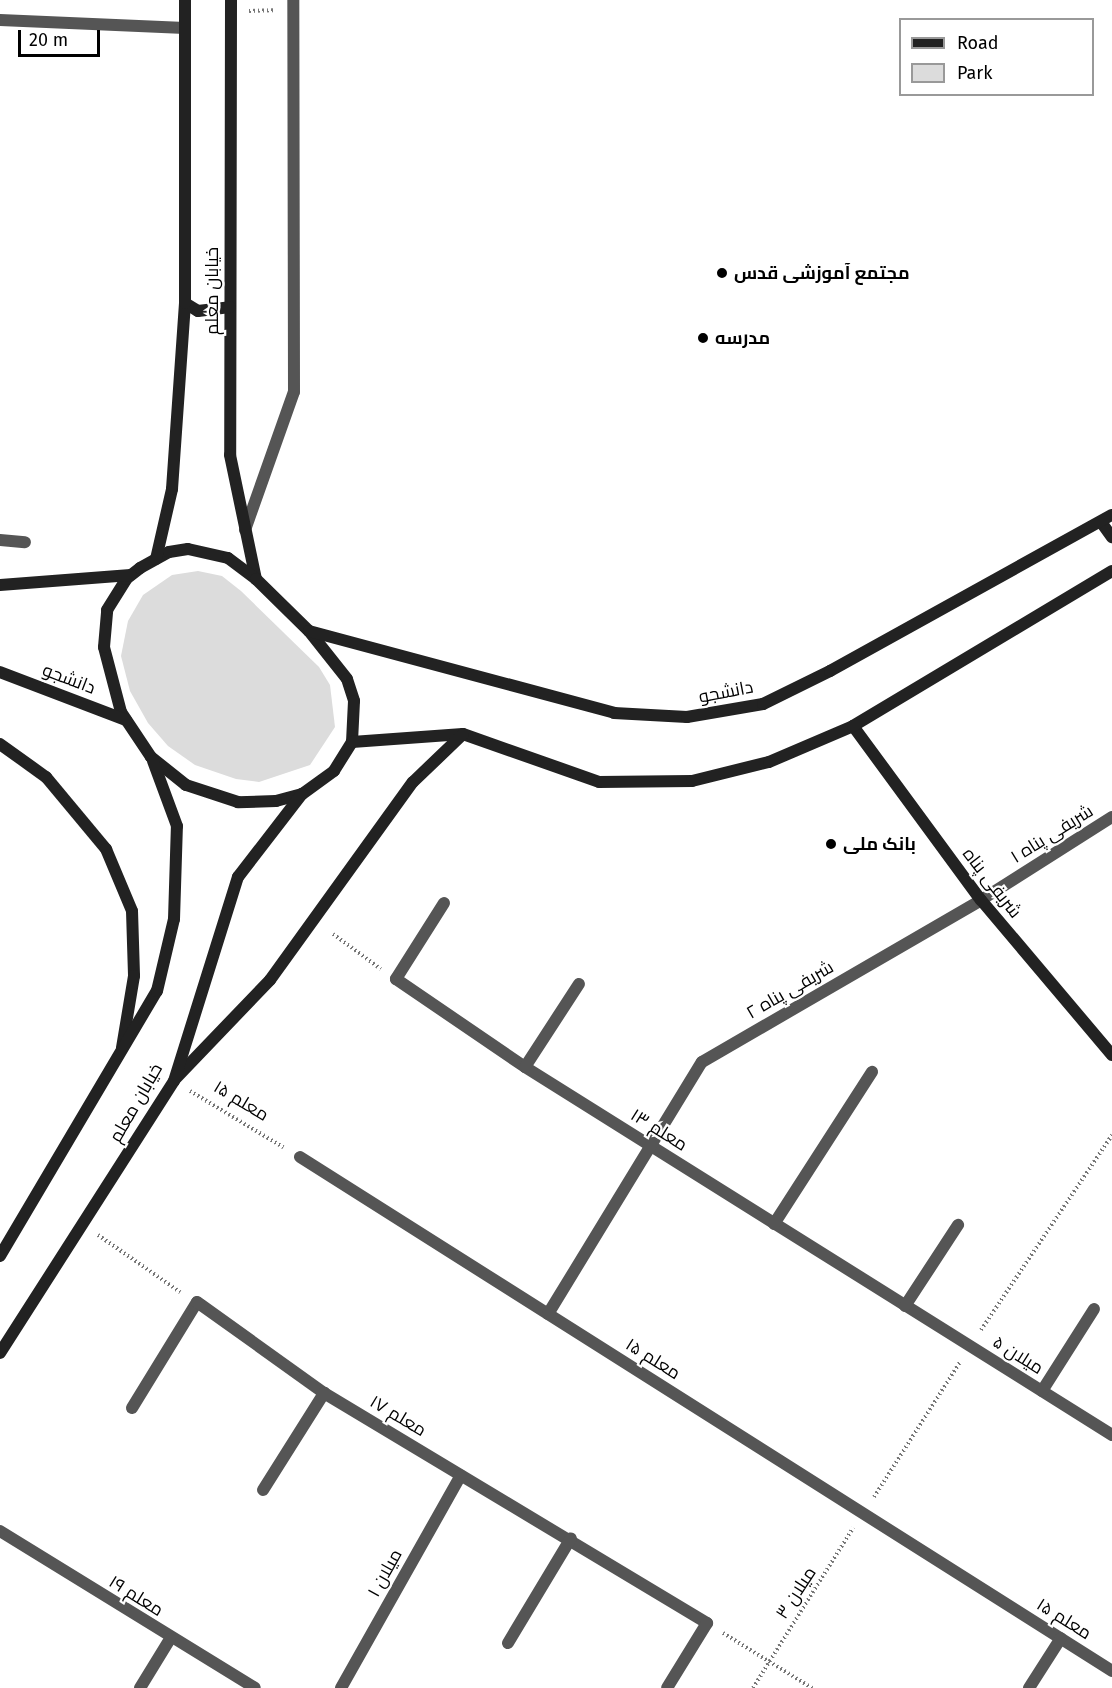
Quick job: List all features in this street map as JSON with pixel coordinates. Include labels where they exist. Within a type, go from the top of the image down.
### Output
[{"type":"main road","name":"خیابان معلم","points":[[156,559],[171,489],[185,303],[185,0]]},
{"type":"main road","name":"خیابان معلم","points":[[231,0],[230,455],[256,579]]},
{"type":"main road","points":[[185,303],[198,311],[230,307]]},
{"type":"main road","points":[[1106,519],[1112,537]]},
{"type":"main road","name":"دانشجو","points":[[309,631],[614,713],[687,717],[763,704],[830,671],[1106,519]]},
{"type":"main road","points":[[207,551],[228,558],[256,579],[309,631],[347,679],[354,701],[352,742],[334,771],[302,794],[256,803],[221,798],[186,785],[151,757],[126,720],[108,674],[104,626],[115,594],[131,575],[156,559],[169,552],[207,551]]},
{"type":"main road","points":[[352,742],[463,734],[599,782],[692,781],[769,762],[853,726],[1112,571]]},
{"type":"main road","points":[[0,585],[131,575]]},
{"type":"main road","name":"دانشجو","points":[[0,672],[126,720]]},
{"type":"main road","name":"شریفی پناه","points":[[853,726],[981,900],[1112,1055]]},
{"type":"main road","points":[[174,1081],[270,980],[413,782],[463,734]]},
{"type":"main road","points":[[0,744],[46,777],[106,849],[132,911],[134,976],[120,1056]]},
{"type":"main road","name":"خیابان معلم","points":[[0,1256],[157,992],[174,919],[177,826],[151,757]]},
{"type":"main road","name":"خیابان معلم","points":[[0,1353],[174,1081],[238,877],[302,794]]},
{"type":"street","points":[[245,530],[294,392],[293,0]]},
{"type":"street","points":[[0,20],[185,28]]},
{"type":"street","points":[[0,540],[26,542]]},
{"type":"street","name":"شریفی پناه ۱","points":[[981,900],[1112,817]]},
{"type":"street","name":"شریفی پناه ۲","points":[[548,1314],[702,1062],[981,900]]},
{"type":"street","points":[[396,979],[444,903]]},
{"type":"street","name":"معلم ۱۳","points":[[396,979],[525,1067],[905,1306]]},
{"type":"street","points":[[525,1067],[579,984]]},
{"type":"street","points":[[774,1224],[872,1072]]},
{"type":"street","name":"معلم ۱۵","points":[[300,1157],[1112,1671]]},
{"type":"street","points":[[905,1306],[958,1225]]},
{"type":"street","points":[[132,1408],[197,1302]]},
{"type":"street","name":"معلم ۱۷","points":[[197,1302],[324,1393],[571,1538],[707,1623]]},
{"type":"street","name":"میلان ۵","points":[[905,1306],[1112,1436]]},
{"type":"street","points":[[1042,1391],[1094,1310]]},
{"type":"street","points":[[263,1490],[324,1393]]},
{"type":"street","name":"میلان ۱","points":[[341,1688],[461,1475]]},
{"type":"street","name":"معلم ۱۹","points":[[0,1531],[170,1638],[255,1688]]},
{"type":"street","points":[[508,1643],[571,1538]]},
{"type":"street","points":[[667,1688],[707,1623]]},
{"type":"street","points":[[140,1688],[170,1638]]},
{"type":"street","points":[[1029,1688],[1061,1638]]},
{"type":"path","points":[[333,934],[396,979]]},
{"type":"path","name":"معلم ۱۵","points":[[174,1081],[300,1157]]},
{"type":"path","name":"میلان ۳","points":[[753,1688],[970,1346],[1112,1135]]},
{"type":"path","points":[[83,1223],[197,1302]]},
{"type":"path","points":[[707,1623],[812,1688]]},
{"type":"green space","points":[[198,571],[222,576],[241,591],[319,667],[330,685],[335,727],[310,765],[259,782],[236,779],[195,765],[168,746],[148,723],[130,691],[121,656],[128,621],[143,595],[172,575]]},
{"type":"place","name":"مجتمع آموزشی قدس","points":[[722,273]]},
{"type":"place","name":"مدرسه","points":[[703,338]]},
{"type":"place","name":"بانک ملی","points":[[831,844]]}]
